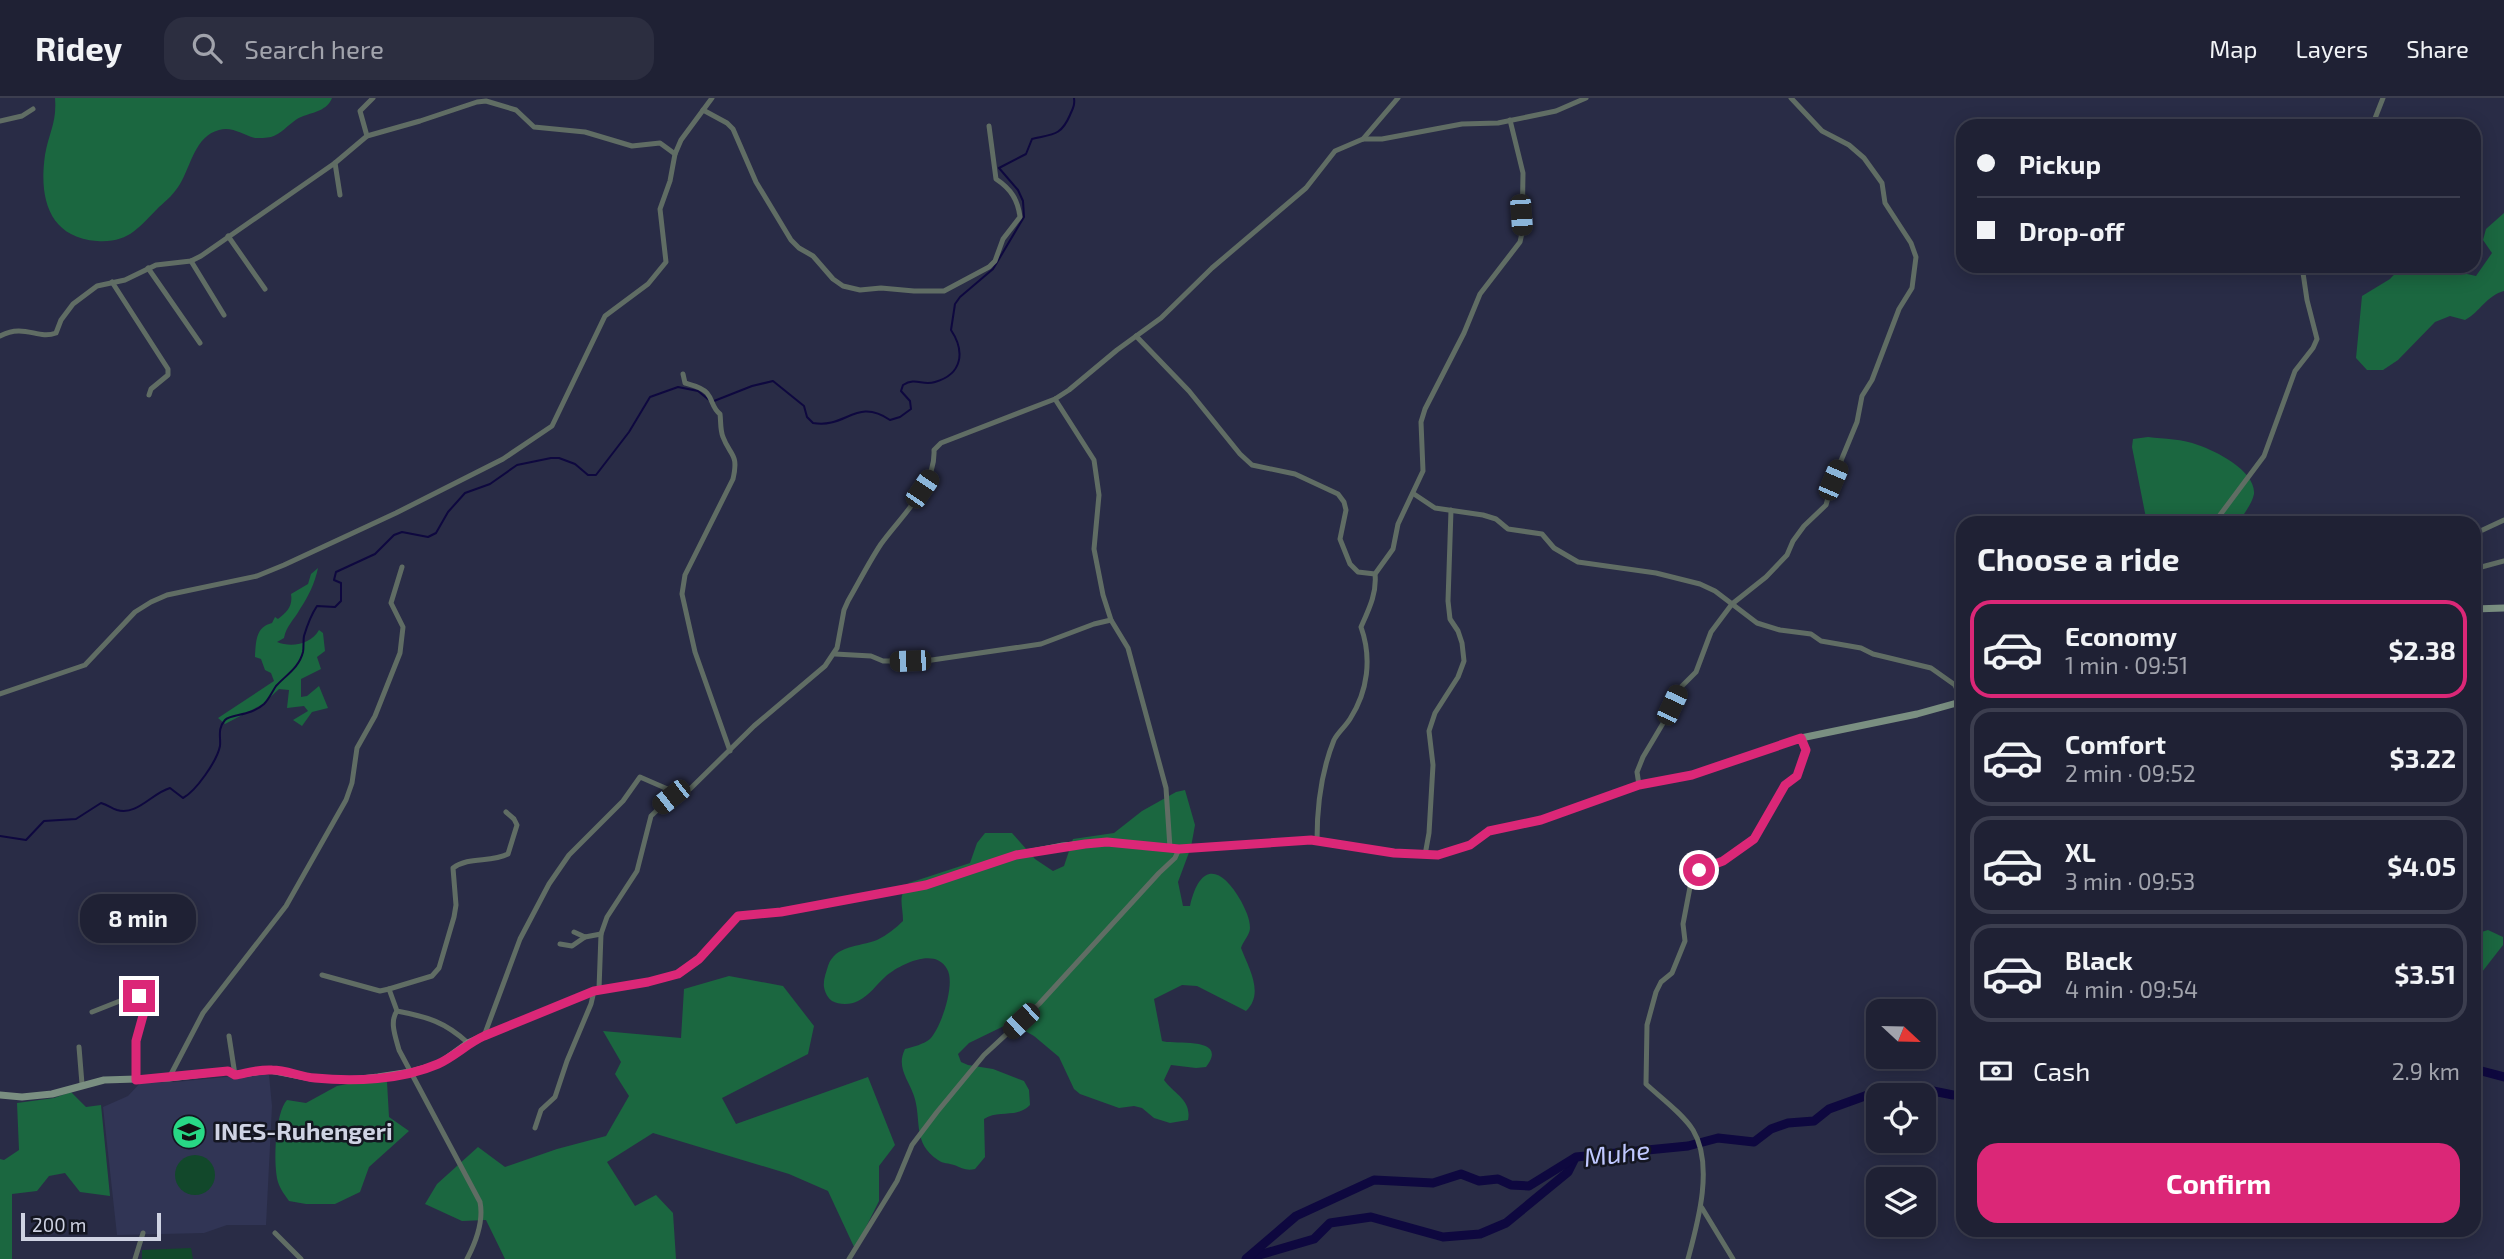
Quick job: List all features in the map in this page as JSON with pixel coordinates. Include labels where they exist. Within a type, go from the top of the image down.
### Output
[{"type":"main road","points":[[2481,609],[2504,608]]},
{"type":"main road","points":[[0,1095],[22,1097],[52,1094],[104,1080],[169,1078],[228,1071],[235,1075],[270,1070],[311,1078],[353,1080],[411,1072],[439,1064],[468,1043],[596,990],[648,982],[678,974],[699,959],[738,916],[781,912],[926,885],[1016,855],[1063,846],[1107,842],[1174,848],[1317,840],[1394,853],[1425,855],[1452,852],[1470,845],[1489,831],[1541,820],[1639,785],[1692,775],[1801,738],[1892,720],[1956,703]]},
{"type":"street","points":[[367,135],[360,111],[373,98]]},
{"type":"street","points":[[506,98],[508,107]]},
{"type":"street","points":[[0,694],[85,665],[135,612],[151,602],[167,595],[257,576],[382,519],[503,459],[552,426],[606,316],[648,284],[666,262],[660,209],[670,181],[675,154],[685,135],[712,98]]},
{"type":"street","points":[[1363,139],[1398,98]]},
{"type":"street","points":[[535,1128],[541,1110],[555,1097],[591,1004],[596,990],[601,934],[607,917],[637,871],[651,816],[659,807],[690,789],[754,726],[825,666],[835,654],[848,601],[880,546],[930,477],[935,463],[934,450],[941,443],[1055,399],[1069,390],[1161,318],[1212,268],[1306,188],[1335,151],[1363,139],[1382,139],[1433,128],[1510,120],[1556,111],[1586,98]]},
{"type":"street","points":[[1639,785],[1637,772],[1643,757],[1668,715],[1679,688],[1696,672],[1711,632],[1732,604],[1766,577],[1787,555],[1804,526],[1826,505],[1833,480],[1857,422],[1862,396],[1872,380],[1899,309],[1912,288],[1916,257],[1911,243],[1885,203],[1882,183],[1864,158],[1849,145],[1822,131],[1791,98]]},
{"type":"street","points":[[2375,119],[2383,98]]},
{"type":"street","points":[[0,336],[21,329],[50,335],[56,333],[61,320],[73,304],[97,286],[125,280],[160,264],[191,261],[335,163],[367,135],[482,101],[518,111],[534,127],[585,132],[626,145],[660,143],[675,154]]},
{"type":"street","points":[[0,121],[22,116],[33,109]]},
{"type":"street","points":[[703,110],[733,129],[756,182],[794,244],[820,262],[833,279],[844,286],[860,290],[944,290],[972,278],[995,261],[1003,239],[1020,216],[1019,205],[1012,192],[996,179],[989,126]]},
{"type":"street","points":[[1317,840],[1317,808],[1329,755],[1338,733],[1352,716],[1366,685],[1367,643],[1361,627],[1371,606],[1376,574],[1394,549],[1398,524],[1423,471],[1421,422],[1424,409],[1464,333],[1480,294],[1520,242],[1523,173],[1510,120]]},
{"type":"street","points":[[335,163],[340,195]]},
{"type":"street","points":[[228,236],[265,289]]},
{"type":"street","points":[[191,261],[224,315]]},
{"type":"street","points":[[148,268],[200,343]]},
{"type":"street","points":[[2219,516],[2264,456],[2295,371],[2313,348],[2317,338],[2303,273]]},
{"type":"street","points":[[112,282],[168,369],[167,375],[151,389],[149,395]]},
{"type":"street","points":[[1136,336],[1163,361],[1252,465],[1295,474],[1338,494],[1346,510],[1340,539],[1347,556],[1358,572],[1376,574]]},
{"type":"street","points":[[682,374],[685,383],[708,394],[713,408],[720,414],[723,438],[733,452],[735,463],[733,479],[685,575],[682,594],[695,652],[730,751]]},
{"type":"street","points":[[849,1259],[897,1181],[912,1145],[937,1112],[984,1055],[1039,1004],[1175,858],[1166,788],[1128,648],[1111,620],[1103,595],[1094,549],[1099,495],[1094,460],[1055,399]]},
{"type":"street","points":[[1414,494],[1435,508],[1496,519],[1508,529],[1542,534],[1554,548],[1578,562],[1684,579],[1714,591],[1757,623],[1780,630],[1811,634],[1821,640],[1861,648],[1873,654],[1931,668],[1956,687]]},
{"type":"street","points":[[1425,855],[1433,765],[1429,731],[1435,713],[1458,677],[1464,661],[1458,631],[1450,619],[1448,601],[1451,510]]},
{"type":"street","points":[[382,519],[383,528]]},
{"type":"street","points":[[2481,531],[2504,520]]},
{"type":"street","points":[[2481,567],[2504,561]]},
{"type":"street","points":[[169,1078],[203,1013],[286,906],[346,800],[352,783],[357,748],[375,716],[400,653],[403,627],[391,603],[402,567]]},
{"type":"street","points":[[835,654],[871,656],[883,661],[925,661],[1041,644],[1111,620]]},
{"type":"street","points":[[1688,1259],[1702,1208],[1700,1149],[1692,1128],[1646,1084],[1647,1025],[1656,992],[1661,982],[1672,973],[1685,941],[1683,924],[1691,882],[1699,870],[1723,861],[1754,839],[1785,785],[1797,776],[1806,750],[1801,738]]},
{"type":"street","points":[[484,1036],[520,939],[540,900],[569,855],[623,802],[640,777],[679,794]]},
{"type":"street","points":[[322,975],[380,991],[432,976],[439,968],[454,917],[456,905],[453,869],[466,862],[492,860],[508,854],[517,825],[514,818],[506,812]]},
{"type":"street","points":[[574,932],[585,937]]},
{"type":"street","points":[[560,944],[572,946],[585,937],[601,934]]},
{"type":"street","points":[[389,989],[397,1011]]},
{"type":"street","points":[[92,1012],[135,995],[141,998],[144,1012],[136,1041],[136,1080]]},
{"type":"street","points":[[397,1011],[427,1016],[452,1028],[468,1043]]},
{"type":"street","points":[[397,1011],[393,1025],[399,1050],[480,1202],[477,1236],[467,1259]]},
{"type":"street","points":[[229,1037],[235,1075]]},
{"type":"street","points":[[79,1047],[82,1084]]},
{"type":"street","points":[[1702,1208],[1733,1259]]},
{"type":"street","points":[[135,1259],[143,1233]]},
{"type":"street","points":[[275,1233],[301,1259]]},
{"type":"shaded area","name":"INES-Ruhengeri","points":[[269,1075],[272,1106],[266,1225],[227,1225],[204,1233],[117,1235],[103,1107],[128,1096],[142,1081],[175,1082]]},
{"type":"green space","points":[[55,98],[332,98],[326,107],[297,119],[271,137],[255,138],[228,129],[211,133],[199,145],[175,191],[139,228],[125,237],[97,241],[67,232],[57,223],[46,200],[45,155],[54,121]]},
{"type":"green space","points":[[2504,213],[2504,291],[2493,296],[2465,320],[2450,316],[2435,322],[2398,360],[2383,370],[2367,370],[2356,358],[2362,296],[2396,273],[2462,273],[2476,276],[2481,273],[2492,253],[2483,240],[2486,229]]},
{"type":"green space","points":[[2148,437],[2180,440],[2215,452],[2234,463],[2249,477],[2253,486],[2254,494],[2242,516],[2146,516],[2132,447],[2133,439]]},
{"type":"green space","points":[[318,568],[306,600],[288,626],[284,638],[277,642],[301,644],[311,639],[319,630],[323,633],[325,651],[317,657],[321,669],[301,679],[301,697],[307,696],[319,686],[328,708],[312,712],[302,726],[293,720],[308,711],[304,706],[287,708],[289,690],[279,689],[263,704],[225,724],[218,718],[274,681],[271,673],[265,670],[261,659],[255,657],[259,632],[272,623],[275,617],[278,619],[287,611],[291,594],[308,584],[311,574]]},
{"type":"green space","points":[[1185,790],[1195,825],[1191,847],[1178,882],[1183,906],[1190,906],[1199,882],[1205,876],[1212,874],[1226,881],[1243,904],[1249,921],[1250,931],[1241,948],[1255,988],[1252,1004],[1246,1011],[1197,986],[1182,985],[1154,999],[1162,1041],[1198,1044],[1211,1050],[1206,1067],[1171,1065],[1164,1080],[1185,1102],[1189,1113],[1188,1120],[1170,1123],[1154,1118],[1142,1108],[1119,1108],[1080,1094],[1074,1089],[1059,1057],[1020,1028],[1004,1026],[969,1043],[958,1054],[961,1062],[968,1065],[993,1069],[1024,1081],[1029,1090],[1030,1105],[1019,1112],[984,1119],[985,1157],[975,1169],[940,1161],[930,1153],[921,1139],[914,1096],[902,1062],[905,1049],[928,1041],[939,1025],[950,984],[947,969],[942,962],[935,959],[918,960],[892,971],[862,999],[841,1004],[831,1000],[824,989],[831,959],[842,950],[877,940],[894,929],[903,921],[902,897],[909,883],[970,863],[977,843],[985,833],[1012,833],[1035,859],[1053,871],[1064,866],[1073,839],[1114,833],[1142,811],[1176,792]]},
{"type":"green space","points":[[2488,930],[2503,937],[2503,945],[2481,973],[2481,932]]},
{"type":"green space","points":[[729,976],[783,986],[814,1026],[808,1054],[722,1098],[736,1124],[868,1077],[895,1145],[879,1166],[879,1201],[855,1249],[828,1191],[789,1174],[653,1133],[607,1162],[635,1206],[656,1195],[673,1213],[676,1259],[505,1259],[486,1220],[462,1221],[425,1204],[437,1184],[478,1147],[505,1167],[606,1136],[629,1096],[615,1074],[621,1062],[603,1031],[681,1038],[684,989]]},
{"type":"green space","points":[[357,1082],[387,1082],[389,1117],[409,1131],[369,1167],[360,1192],[335,1204],[289,1201],[276,1174],[276,1139],[280,1116],[287,1100],[306,1103],[337,1086]]},
{"type":"green space","points":[[71,1092],[86,1107],[101,1105],[110,1196],[80,1192],[65,1173],[49,1176],[37,1191],[12,1194],[12,1259],[0,1259],[0,1159],[4,1160],[19,1150],[17,1103],[54,1098]]},
{"type":"green space","points":[[195,1155],[209,1161],[215,1175],[209,1189],[195,1195],[181,1189],[175,1175],[181,1161]]},
{"type":"green space","points":[[191,1248],[193,1259],[142,1259],[142,1250]]},
{"type":"waterway","points":[[714,401],[773,381],[804,406],[807,417],[813,423],[834,422],[859,412],[878,414],[890,420],[911,409],[910,401],[901,391],[903,385],[912,382],[935,382],[956,368],[959,361],[958,346],[951,330],[955,304],[993,269],[1024,217],[1023,201],[1018,190],[999,168],[1026,154],[1032,139],[1060,131],[1070,115],[1074,98]]},
{"type":"waterway","points":[[0,836],[26,840],[44,821],[76,819],[101,803],[117,810],[131,810],[170,788],[183,798],[200,782],[215,759],[220,746],[221,727],[225,720],[253,711],[264,704],[276,686],[298,663],[303,652],[305,632],[317,606],[335,607],[341,601],[341,583],[334,580],[336,572],[375,554],[394,535],[402,532],[428,537],[436,533],[448,512],[465,493],[490,484],[517,465],[559,458],[575,464],[588,475],[596,475],[629,432],[650,397],[678,387],[698,391],[709,400]]},
{"type":"waterway","name":"Muhe","points":[[2481,1071],[2504,1077]]},
{"type":"waterway","name":"Muhe","points":[[1246,1259],[1296,1216],[1374,1180],[1433,1183],[1461,1174],[1479,1181],[1498,1179],[1511,1185],[1529,1186],[1576,1157],[1688,1146],[1718,1138],[1754,1142],[1771,1129],[1788,1123],[1814,1121],[1829,1109],[1887,1088],[1908,1086],[1956,1095]]},
{"type":"waterway","points":[[1249,1258],[1314,1239],[1330,1223],[1371,1217],[1443,1237],[1480,1234],[1506,1223],[1568,1172],[1575,1158]]},
{"type":"place","name":"INES-Ruhengeri","points":[[189,1132]]},
{"type":"route","points":[[139,996],[145,1005],[135,1047],[136,1080],[228,1071],[235,1075],[270,1070],[311,1078],[353,1080],[395,1075],[439,1064],[468,1043],[594,991],[678,974],[699,959],[738,916],[781,912],[926,885],[1016,855],[1063,846],[1107,842],[1179,849],[1311,840],[1394,853],[1438,855],[1470,845],[1489,831],[1541,820],[1639,785],[1692,775],[1801,738],[1806,750],[1797,776],[1785,785],[1754,839],[1723,861],[1699,870]]}]
